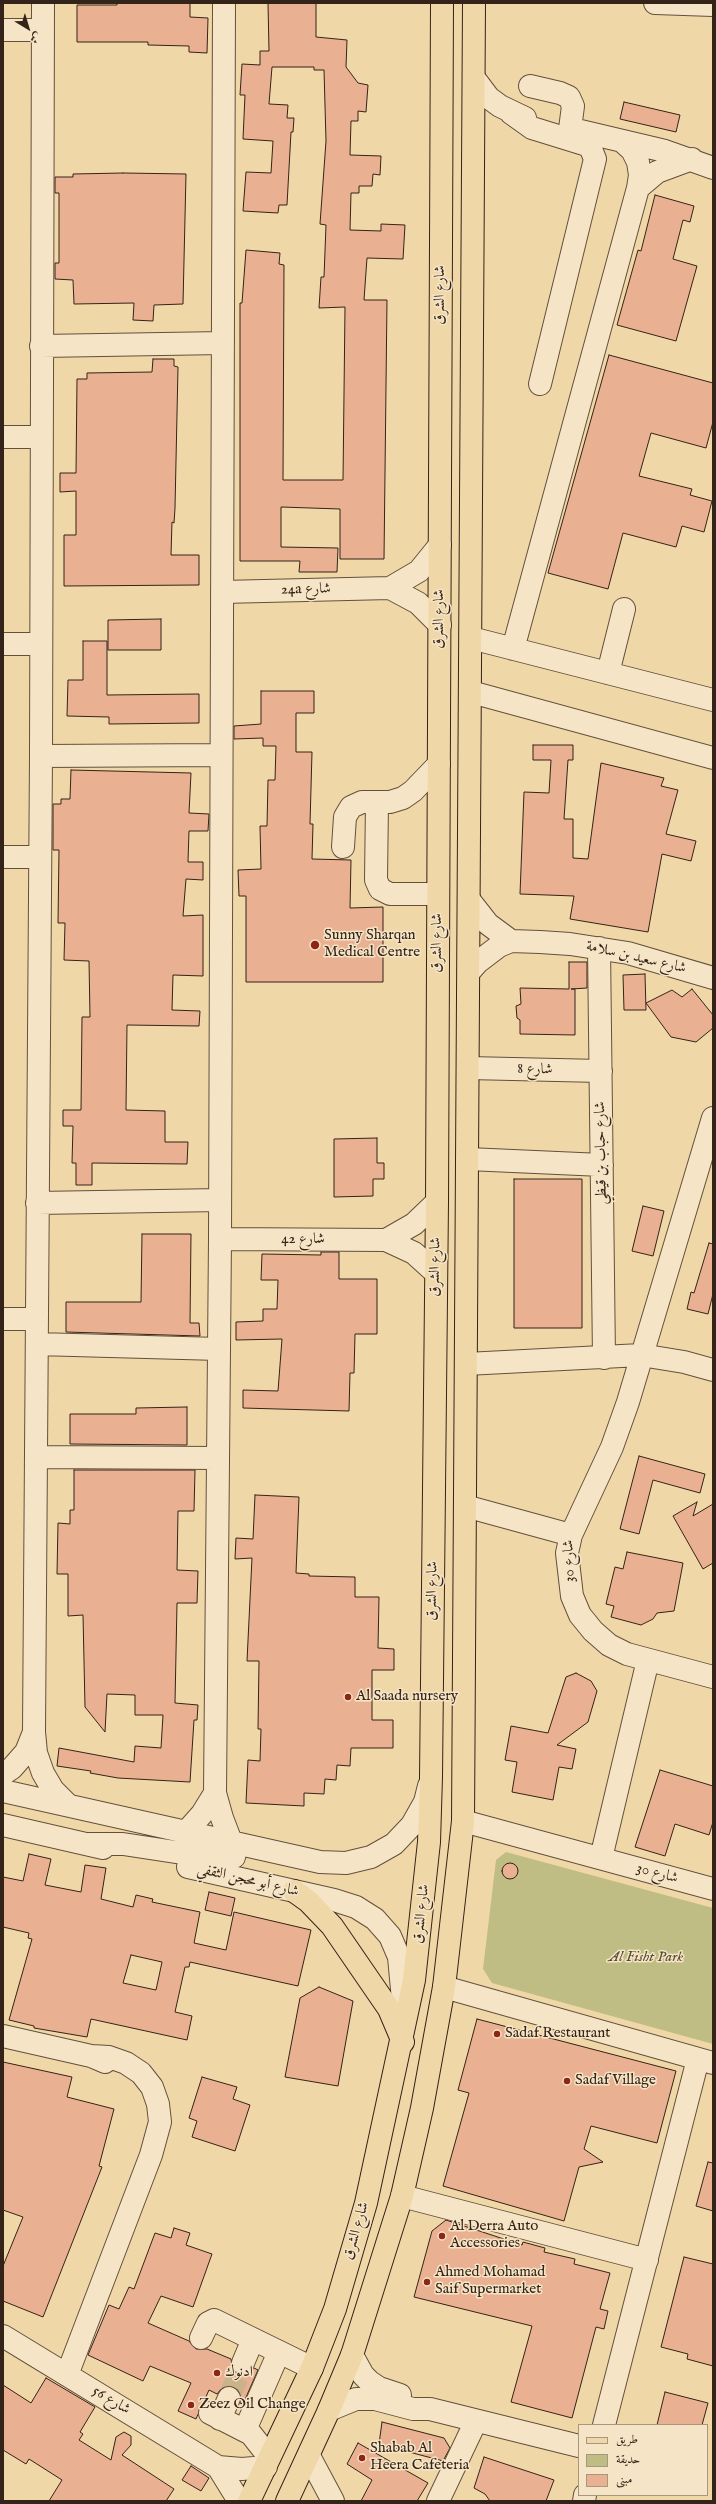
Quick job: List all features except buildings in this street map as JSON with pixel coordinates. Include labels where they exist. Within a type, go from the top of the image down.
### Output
[{"type":"main road","name":"شارع الشرق","points":[[248,2501],[312,2368],[334,2309],[366,2203],[404,2036],[414,1980],[423,1908],[431,1777],[437,1202],[442,3]]},
{"type":"main road","name":"شارع الشرق","points":[[287,2501],[309,2456],[352,2354],[402,2196],[422,2108],[444,1987],[462,1821],[470,901],[474,3]]},
{"type":"main road","points":[[439,759],[449,798],[454,802],[464,800],[470,791]]},
{"type":"main road","points":[[435,1401],[448,1400],[457,1410],[465,1500]]},
{"type":"main road","points":[[294,1891],[308,1901],[332,1926],[389,2010],[404,2036]]},
{"type":"street","points":[[43,3],[41,756],[34,1732],[36,1753],[43,1773],[54,1790],[68,1805]]},
{"type":"street","points":[[89,1844],[129,1844],[228,1860],[235,1854],[215,1793],[220,1239],[224,3]]},
{"type":"street","points":[[655,3],[713,5]]},
{"type":"street","points":[[3,30],[42,30]]},
{"type":"street","points":[[474,78],[490,98],[532,128],[587,145],[592,149],[595,159],[540,384]]},
{"type":"street","points":[[530,86],[560,93],[569,98],[573,106],[570,129]]},
{"type":"street","points":[[511,113],[692,159],[713,168]]},
{"type":"street","points":[[514,649],[638,188],[640,175],[638,162],[632,150],[622,141]]},
{"type":"street","points":[[638,188],[657,172],[692,159]]},
{"type":"street","points":[[41,346],[223,343]]},
{"type":"street","points":[[3,437],[41,437]]},
{"type":"street","name":"24a شارع","points":[[222,592],[390,588],[419,571],[440,545]]},
{"type":"street","name":"24a شارع","points":[[390,588],[418,603],[440,625]]},
{"type":"street","points":[[608,673],[624,609]]},
{"type":"street","points":[[471,638],[713,700]]},
{"type":"street","points":[[3,644],[41,644]]},
{"type":"street","points":[[471,692],[713,758]]},
{"type":"street","points":[[41,756],[221,755]]},
{"type":"street","points":[[343,847],[347,811],[356,803],[397,800],[408,795],[439,759]]},
{"type":"street","points":[[377,802],[376,880],[380,889],[390,894],[438,894]]},
{"type":"street","points":[[3,857],[40,857]]},
{"type":"street","points":[[469,972],[488,954],[511,941],[488,924],[470,901]]},
{"type":"street","name":"شارع سعيد بن سلامة","points":[[511,941],[570,944],[599,948],[657,960],[713,978]]},
{"type":"street","name":"شارع حباب بن قيظي","points":[[599,948],[604,1358]]},
{"type":"street","name":"شارع 8","points":[[468,1068],[601,1072]]},
{"type":"street","points":[[571,1535],[612,1447],[713,1118]]},
{"type":"street","points":[[468,1159],[602,1165]]},
{"type":"street","points":[[37,1203],[220,1200]]},
{"type":"street","points":[[386,1240],[414,1224],[437,1202]]},
{"type":"street","name":"شارع 42","points":[[220,1239],[386,1240],[414,1253],[436,1273]]},
{"type":"street","points":[[3,1319],[37,1319]]},
{"type":"street","points":[[37,1344],[219,1349]]},
{"type":"street","points":[[466,1364],[641,1355],[684,1362],[713,1370]]},
{"type":"street","points":[[36,1457],[218,1458]]},
{"type":"street","name":"شارع 30","points":[[465,1500],[571,1535],[567,1553],[572,1596],[580,1615],[593,1631],[609,1645],[627,1654],[713,1678]]},
{"type":"street","points":[[601,1858],[648,1660]]},
{"type":"street","points":[[3,1774],[12,1768],[26,1752],[34,1732]]},
{"type":"street","points":[[3,1791],[320,1862],[346,1863],[371,1857],[394,1844],[412,1825],[425,1802],[431,1777]]},
{"type":"street","points":[[186,1832],[202,1814],[215,1793]]},
{"type":"street","name":"شارع 30","points":[[462,1821],[713,1889]]},
{"type":"street","name":"شارع أبو محجن الثقفي","points":[[3,1825],[294,1891],[356,1907],[375,1919],[390,1936],[399,1957],[404,2036]]},
{"type":"street","points":[[444,1987],[706,2061],[647,2260],[604,2424]]},
{"type":"street","points":[[3,2036],[91,2056],[108,2057],[126,2063],[140,2073],[152,2088],[158,2104],[160,2122],[151,2155],[67,2375]]},
{"type":"street","points":[[402,2196],[647,2260]]},
{"type":"street","points":[[201,2338],[208,2323],[214,2320],[312,2368]]},
{"type":"street","name":"شارع 56","points":[[3,2336],[218,2467],[240,2501]]},
{"type":"street","points":[[243,2364],[253,2339]]},
{"type":"street","points":[[245,2430],[279,2352]]},
{"type":"street","points":[[352,2354],[363,2375],[370,2382],[389,2392],[418,2401],[430,2409]]},
{"type":"street","points":[[229,2398],[215,2416],[245,2430],[256,2439],[268,2462]]},
{"type":"street","points":[[329,2410],[346,2402],[366,2399],[385,2401],[413,2409],[430,2409],[578,2446]]},
{"type":"street","points":[[438,2501],[476,2420]]},
{"type":"street","points":[[309,2456],[330,2494],[349,2501]]},
{"type":"street","name":"شارع 56","points":[[218,2467],[242,2469],[268,2462]]},
{"type":"green space","name":"Al Fisht Park","points":[[506,1852],[713,1908],[713,2044],[492,1983],[483,1969],[496,1860]]},
{"type":"tunnel","points":[[229,2398],[243,2363]]},
{"type":"place","name":"Sunny Sharqan Medical Centre","points":[[315,945]]},
{"type":"place","name":"Al Saada nursery","points":[[348,1697]]},
{"type":"place","name":"Sadaf Restaurant","points":[[497,2034]]},
{"type":"place","name":"Sadaf Village","points":[[567,2081]]},
{"type":"place","name":"Al Derra Auto Accessories","points":[[442,2236]]},
{"type":"place","name":"Ahmed Mohamad Saif Supermarket","points":[[427,2282]]},
{"type":"place","name":"ادنوك","points":[[217,2373]]},
{"type":"place","name":"Zeez Oil Change","points":[[191,2405]]},
{"type":"place","name":"Shabab Al Heera Cafeteria","points":[[362,2458]]}]
